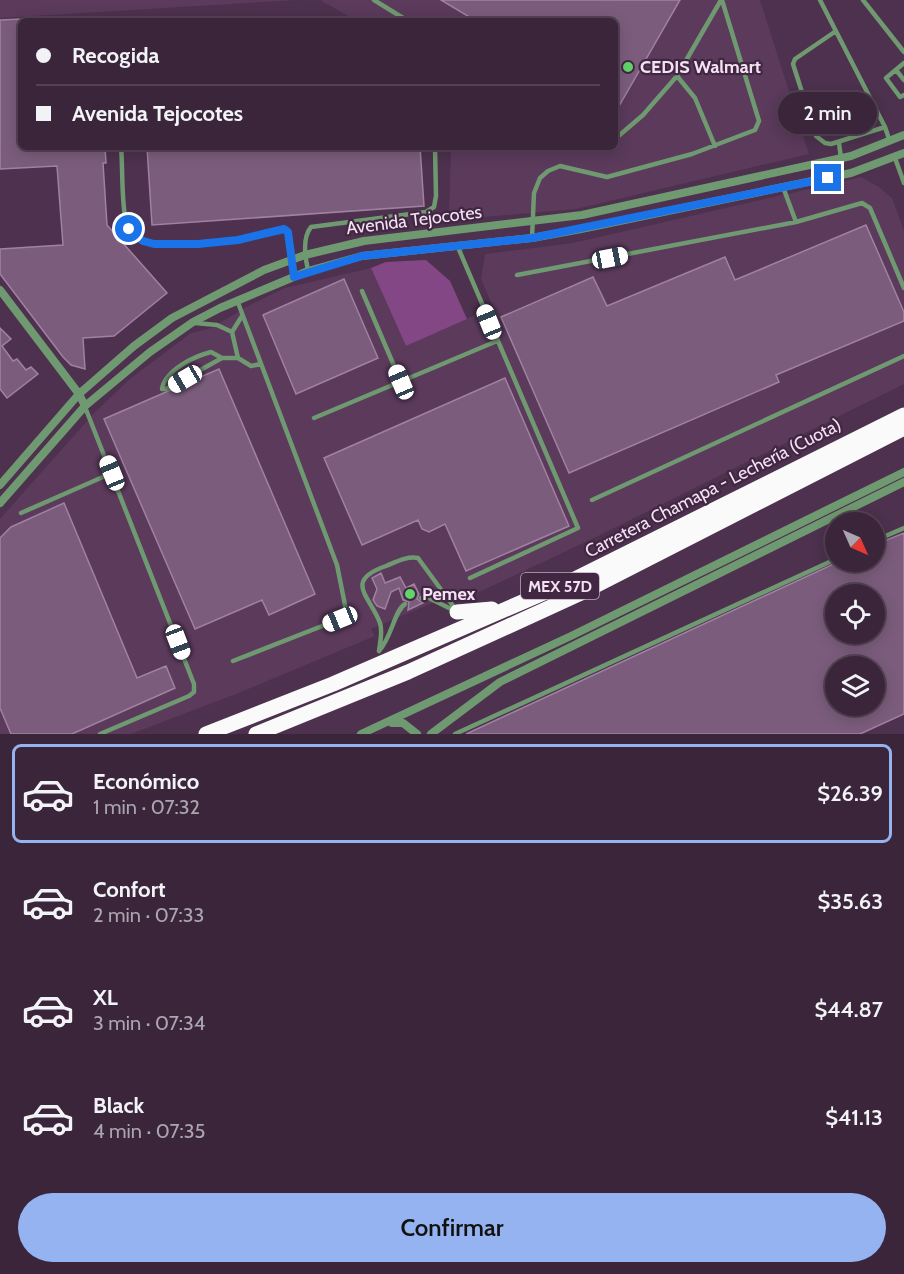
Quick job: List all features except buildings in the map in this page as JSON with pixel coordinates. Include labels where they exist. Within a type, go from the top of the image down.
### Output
[{"type":"highway","name":"Carretera Chamapa - Lechería (Cuota)","points":[[206,734],[333,684],[571,581],[904,415]]},
{"type":"highway","name":"Carretera Chamapa - Lechería (Cuota)","points":[[256,734],[408,672],[579,594],[904,428]]},
{"type":"highway","points":[[457,612],[492,609],[571,581]]},
{"type":"highway","points":[[333,684],[363,667],[379,651]]},
{"type":"street","name":"Avenida Tejocotes","points":[[0,484],[79,394],[172,318],[237,282],[291,260],[364,241],[531,223],[582,215],[841,158],[904,135]]},
{"type":"street","name":"Avenida Tejocotes","points":[[0,503],[85,406],[150,352],[193,322],[237,300],[308,271],[362,256],[532,238],[851,173],[904,153]]},
{"type":"street","points":[[291,260],[294,277]]},
{"type":"street","points":[[0,290],[79,394],[85,406]]},
{"type":"street","points":[[362,734],[386,725],[904,472]]},
{"type":"street","points":[[431,734],[500,682],[904,482]]},
{"type":"street","points":[[375,734],[386,725],[403,723],[417,734]]},
{"type":"lane","points":[[374,0],[403,18]]},
{"type":"lane","points":[[618,138],[643,115],[677,76],[721,0]]},
{"type":"lane","points":[[532,238],[534,192],[540,178],[548,171],[560,166],[607,177],[715,146],[755,130],[759,121],[721,0]]},
{"type":"lane","points":[[820,0],[885,127],[890,142]]},
{"type":"lane","points":[[863,0],[904,52]]},
{"type":"lane","points":[[836,32],[795,59],[793,64],[816,136],[825,143],[839,143],[885,127]]},
{"type":"lane","points":[[904,63],[886,79],[900,97],[904,96]]},
{"type":"lane","points":[[896,70],[904,80]]},
{"type":"lane","points":[[677,76],[705,117],[715,146]]},
{"type":"lane","points":[[839,143],[841,158]]},
{"type":"lane","points":[[122,150],[126,222],[143,241],[154,244],[198,244],[238,240],[284,229],[288,232],[291,260]]},
{"type":"lane","points":[[308,271],[304,255],[308,231],[317,224],[426,212],[434,207],[435,150]]},
{"type":"lane","points":[[895,158],[904,183]]},
{"type":"lane","points":[[783,188],[796,222]]},
{"type":"lane","points":[[517,275],[796,222],[862,204],[867,205],[904,288]]},
{"type":"lane","points":[[457,245],[578,528],[470,578]]},
{"type":"lane","points":[[362,291],[401,382]]},
{"type":"lane","points":[[233,661],[340,619],[345,612],[337,566],[237,300]]},
{"type":"lane","points":[[238,358],[232,332],[242,316]]},
{"type":"lane","points":[[193,322],[217,325],[232,332]]},
{"type":"lane","points":[[314,418],[497,341]]},
{"type":"lane","points":[[222,358],[166,389],[162,388],[163,383],[171,375],[198,356],[211,352],[222,358],[238,358],[251,366],[261,364]]},
{"type":"lane","points":[[592,500],[904,356]]},
{"type":"lane","points":[[85,406],[194,684],[194,692],[189,696],[100,734]]},
{"type":"lane","points":[[21,513],[112,473]]},
{"type":"lane","points":[[885,536],[904,528]]},
{"type":"lane","points":[[379,651],[382,630],[380,622],[362,591],[364,580],[372,571],[410,557],[417,558],[457,612]]},
{"type":"lane","points":[[455,734],[825,564]]},
{"type":"lane","points":[[421,598],[425,596],[457,612]]},
{"type":"lane","points":[[379,651],[388,642],[398,610],[405,604]]},
{"type":"shaded area","points":[[0,0],[297,0],[0,18]]},
{"type":"shaded area","points":[[320,0],[760,0],[809,154],[576,209],[449,220],[451,150],[618,150],[618,18],[352,18]]},
{"type":"shaded area","points":[[861,177],[879,187],[892,198],[904,231],[904,384],[592,539],[462,600],[456,593],[371,629],[375,636],[236,694],[131,734],[0,734],[0,519],[95,412],[130,379],[191,333],[211,328],[285,288],[371,268],[406,346],[493,307],[481,279],[485,254],[573,243]]},
{"type":"shaded area","points":[[426,260],[450,281],[467,319],[406,346],[371,268],[386,262]]},
{"type":"place","name":"CEDIS Walmart","points":[[628,67]]},
{"type":"place","name":"Pemex","points":[[410,594]]},
{"type":"route","points":[[129,229],[143,241],[154,244],[198,244],[238,240],[284,229],[288,232],[294,277],[362,256],[532,238],[828,178]]}]
